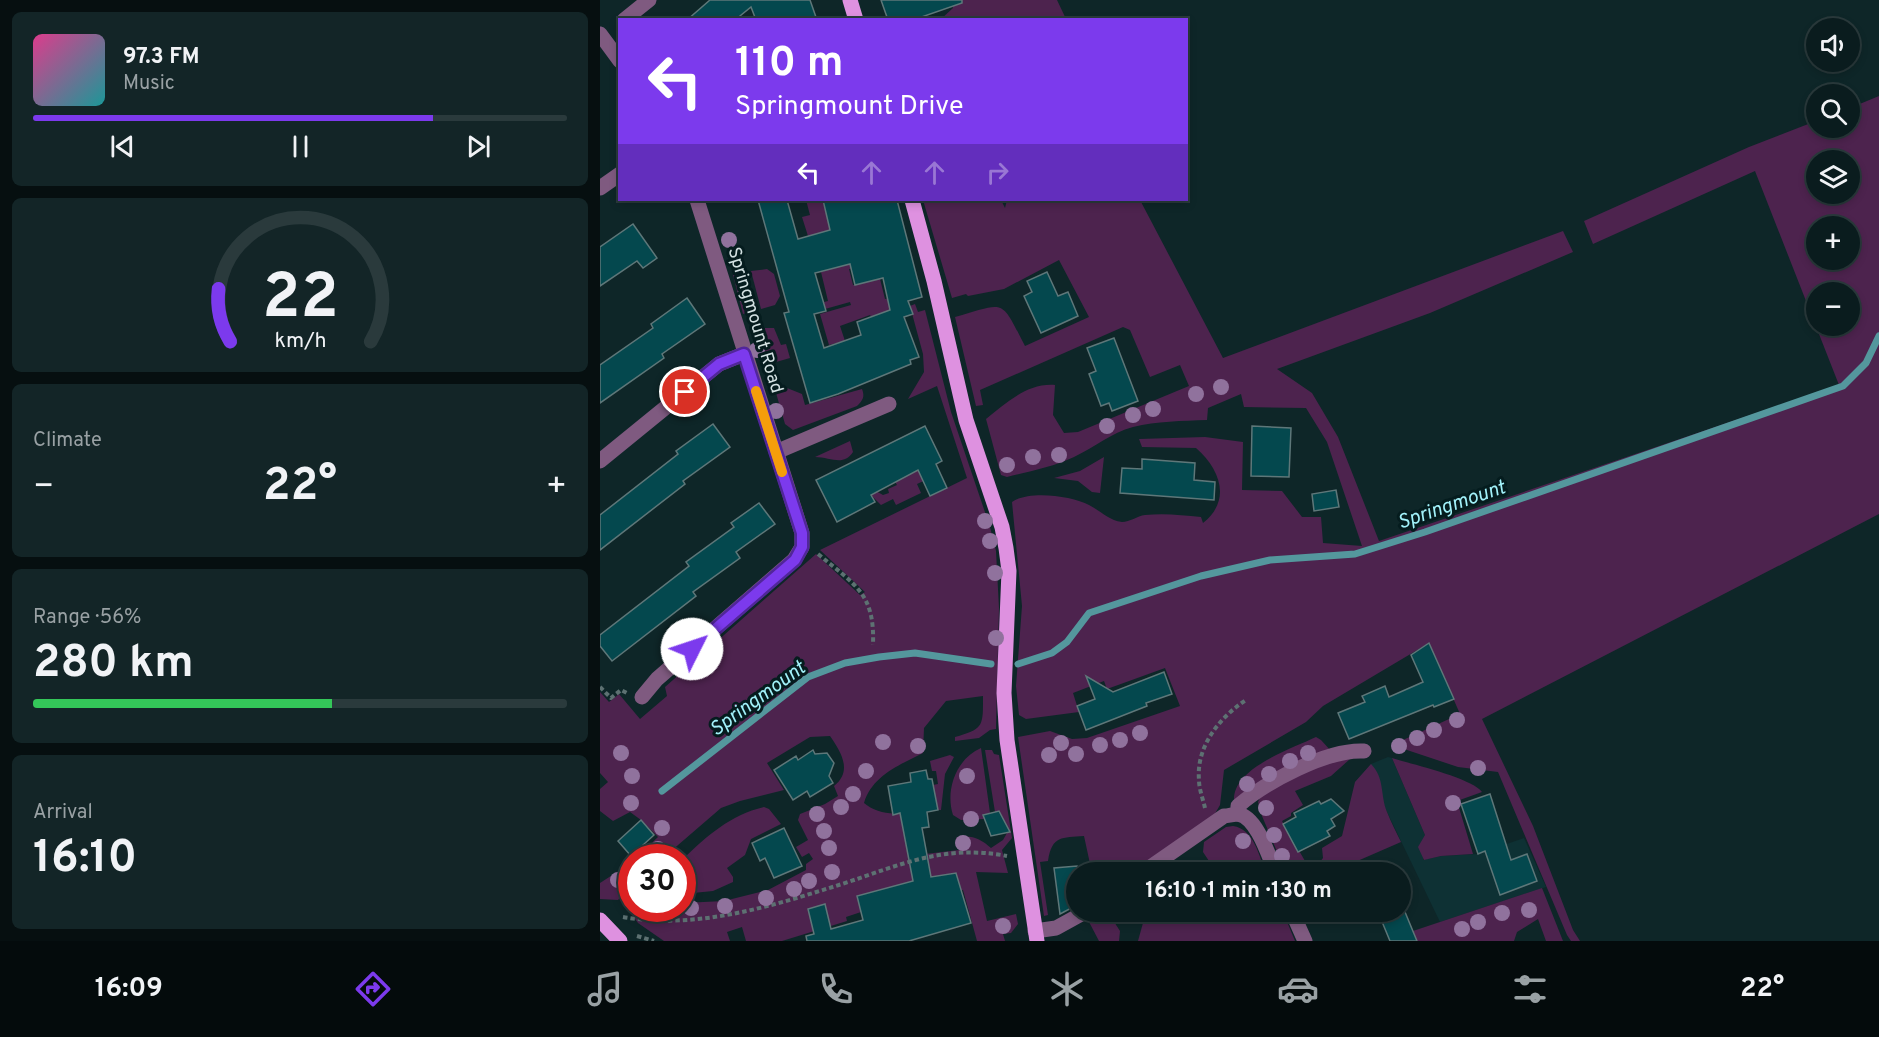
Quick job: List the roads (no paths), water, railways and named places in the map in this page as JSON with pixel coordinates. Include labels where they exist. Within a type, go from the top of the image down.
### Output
[{"type":"main road","points":[[850,0],[855,18]]},
{"type":"main road","points":[[912,201],[934,281],[966,420],[1002,527],[1006,548],[1009,571],[1004,693],[1007,740],[1036,936]]},
{"type":"main road","points":[[600,920],[620,941]]},
{"type":"street","points":[[626,18],[649,0]]},
{"type":"street","points":[[618,24],[601,36],[618,58]]},
{"type":"street","points":[[600,188],[618,175]]},
{"type":"street","name":"Springmount Road","points":[[642,697],[657,679],[795,560],[802,547],[802,533],[697,201]]},
{"type":"street","points":[[600,461],[719,364],[744,354]]},
{"type":"street","points":[[776,452],[889,405]]},
{"type":"street","points":[[1238,814],[1238,806],[1250,796],[1290,774],[1332,755],[1349,750],[1364,751]]},
{"type":"street","points":[[1158,862],[1224,816],[1238,814],[1246,818],[1257,829],[1271,862]]},
{"type":"street","points":[[1036,936],[1067,922]]},
{"type":"street","points":[[1296,922],[1305,941]]},
{"type":"waterway","name":"Springmount","points":[[1018,664],[1052,653],[1067,642],[1089,613],[1201,576],[1270,560],[1355,554],[1425,532],[1843,386],[1866,363],[1879,336]]},
{"type":"waterway","name":"Springmount","points":[[662,791],[808,677],[845,663],[915,653],[991,664]]}]
